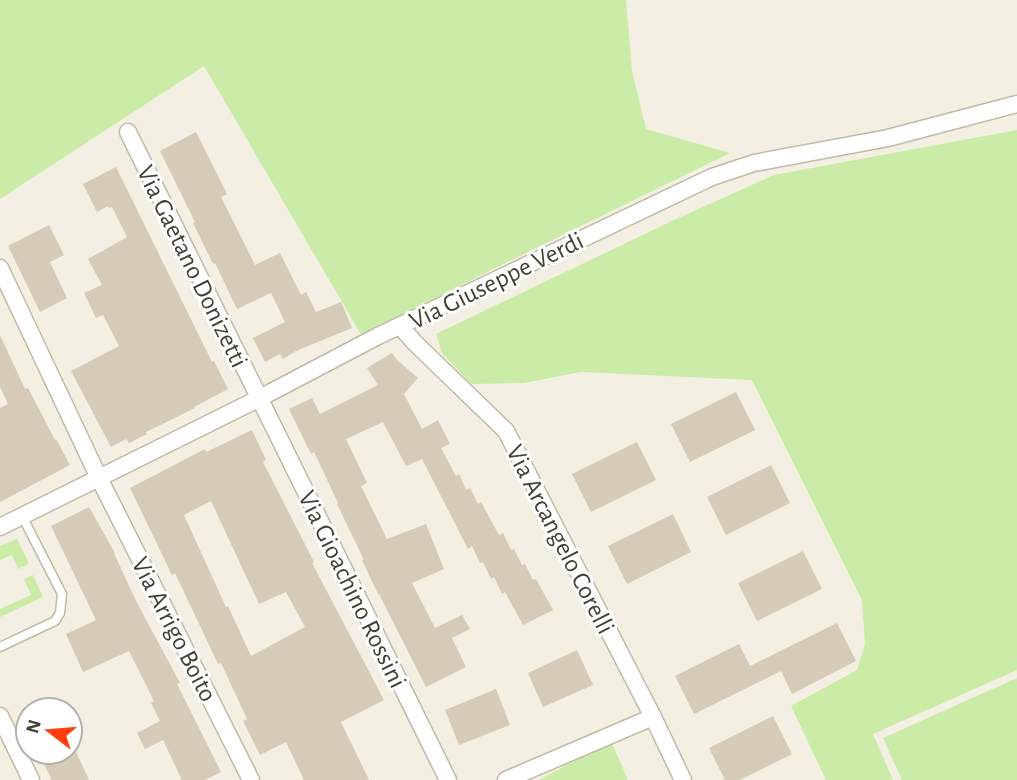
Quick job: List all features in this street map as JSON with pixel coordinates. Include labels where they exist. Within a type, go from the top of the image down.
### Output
[{"type":"street","name":"Via Giuseppe Verdi","points":[[0,527],[258,399],[378,336],[712,177],[754,163],[888,138],[1017,104]]},
{"type":"street","name":"Via Gaetano Donizetti","points":[[128,132],[258,399]]},
{"type":"street","name":"Via Arrigo Boito","points":[[0,268],[99,478],[251,780]]},
{"type":"street","name":"Via Arcangelo Corelli","points":[[400,326],[506,431],[683,780]]},
{"type":"street","name":"Via Gioachino Rossini","points":[[258,399],[448,780]]},
{"type":"street","points":[[0,716],[32,780]]},
{"type":"street","points":[[506,780],[653,717]]},
{"type":"lane","points":[[0,647],[55,621],[60,613],[62,594],[22,516]]},
{"type":"green space","points":[[0,0],[626,0],[632,71],[646,129],[730,153],[362,336],[204,66],[0,199]]},
{"type":"green space","points":[[1017,130],[1017,670],[873,734],[893,780],[826,780],[791,706],[857,670],[865,644],[862,600],[752,380],[580,372],[524,383],[471,384],[442,353],[436,334],[774,175]]},
{"type":"green space","points":[[17,539],[29,564],[18,569],[12,555],[0,560],[0,546]]},
{"type":"green space","points":[[33,575],[43,597],[0,617],[0,609],[31,595],[24,579]]},
{"type":"green space","points":[[1017,678],[1017,780],[902,780],[883,738]]},
{"type":"green space","points":[[611,741],[628,780],[539,780]]},
{"type":"building","points":[[196,132],[227,194],[221,197],[255,265],[280,253],[301,295],[306,292],[316,312],[341,302],[352,328],[283,359],[280,354],[265,362],[253,338],[285,322],[271,293],[237,309],[160,151]]},
{"type":"building","points":[[116,167],[212,362],[214,361],[228,389],[129,443],[126,439],[111,447],[71,371],[119,346],[103,315],[96,318],[84,293],[102,285],[88,259],[127,237],[112,207],[108,206],[97,212],[83,184]]},
{"type":"building","points":[[49,225],[64,255],[50,262],[67,298],[40,312],[8,246]]},
{"type":"building","points":[[0,335],[25,389],[28,388],[70,465],[0,502],[0,408],[8,404],[0,387]]},
{"type":"building","points":[[392,353],[418,378],[404,394],[422,429],[438,420],[450,444],[441,448],[456,476],[459,474],[466,490],[470,488],[478,504],[481,502],[499,535],[503,533],[511,550],[514,549],[522,565],[525,564],[533,580],[536,579],[553,610],[523,625],[505,592],[502,594],[494,577],[491,579],[472,546],[468,549],[422,459],[406,466],[383,422],[346,439],[367,483],[361,486],[387,539],[426,524],[444,569],[412,583],[435,628],[462,615],[470,629],[452,638],[466,667],[426,687],[378,594],[314,452],[311,454],[289,409],[312,398],[320,414],[378,385],[367,368]]},
{"type":"building","points":[[736,392],[755,430],[690,462],[671,424]]},
{"type":"building","points":[[252,430],[266,460],[263,462],[314,562],[312,563],[384,700],[341,722],[369,780],[304,780],[286,742],[260,755],[243,721],[247,719],[221,663],[218,664],[175,573],[172,575],[130,488],[205,449],[206,452]],"holes":[[[211,501],[259,604],[286,592],[305,627],[251,656],[184,515]]]},
{"type":"building","points":[[637,442],[656,480],[591,512],[572,474]]},
{"type":"building","points":[[771,465],[790,503],[726,535],[707,497]]},
{"type":"building","points":[[89,507],[180,683],[177,684],[221,772],[205,780],[182,780],[163,740],[145,749],[137,733],[160,721],[151,703],[154,701],[129,651],[83,672],[66,634],[96,620],[51,526]]},
{"type":"building","points":[[673,514],[691,552],[627,584],[608,546]]},
{"type":"building","points":[[803,551],[822,589],[757,621],[738,583]]},
{"type":"building","points":[[837,623],[856,661],[792,694],[781,671],[694,714],[675,676],[739,644],[750,666]]},
{"type":"building","points":[[577,650],[593,685],[543,707],[528,673]]},
{"type":"building","points":[[496,689],[510,725],[459,745],[445,710]]},
{"type":"building","points":[[773,716],[792,754],[740,780],[725,780],[709,748]]},
{"type":"building","points":[[45,766],[82,766],[89,780],[52,780]]}]
